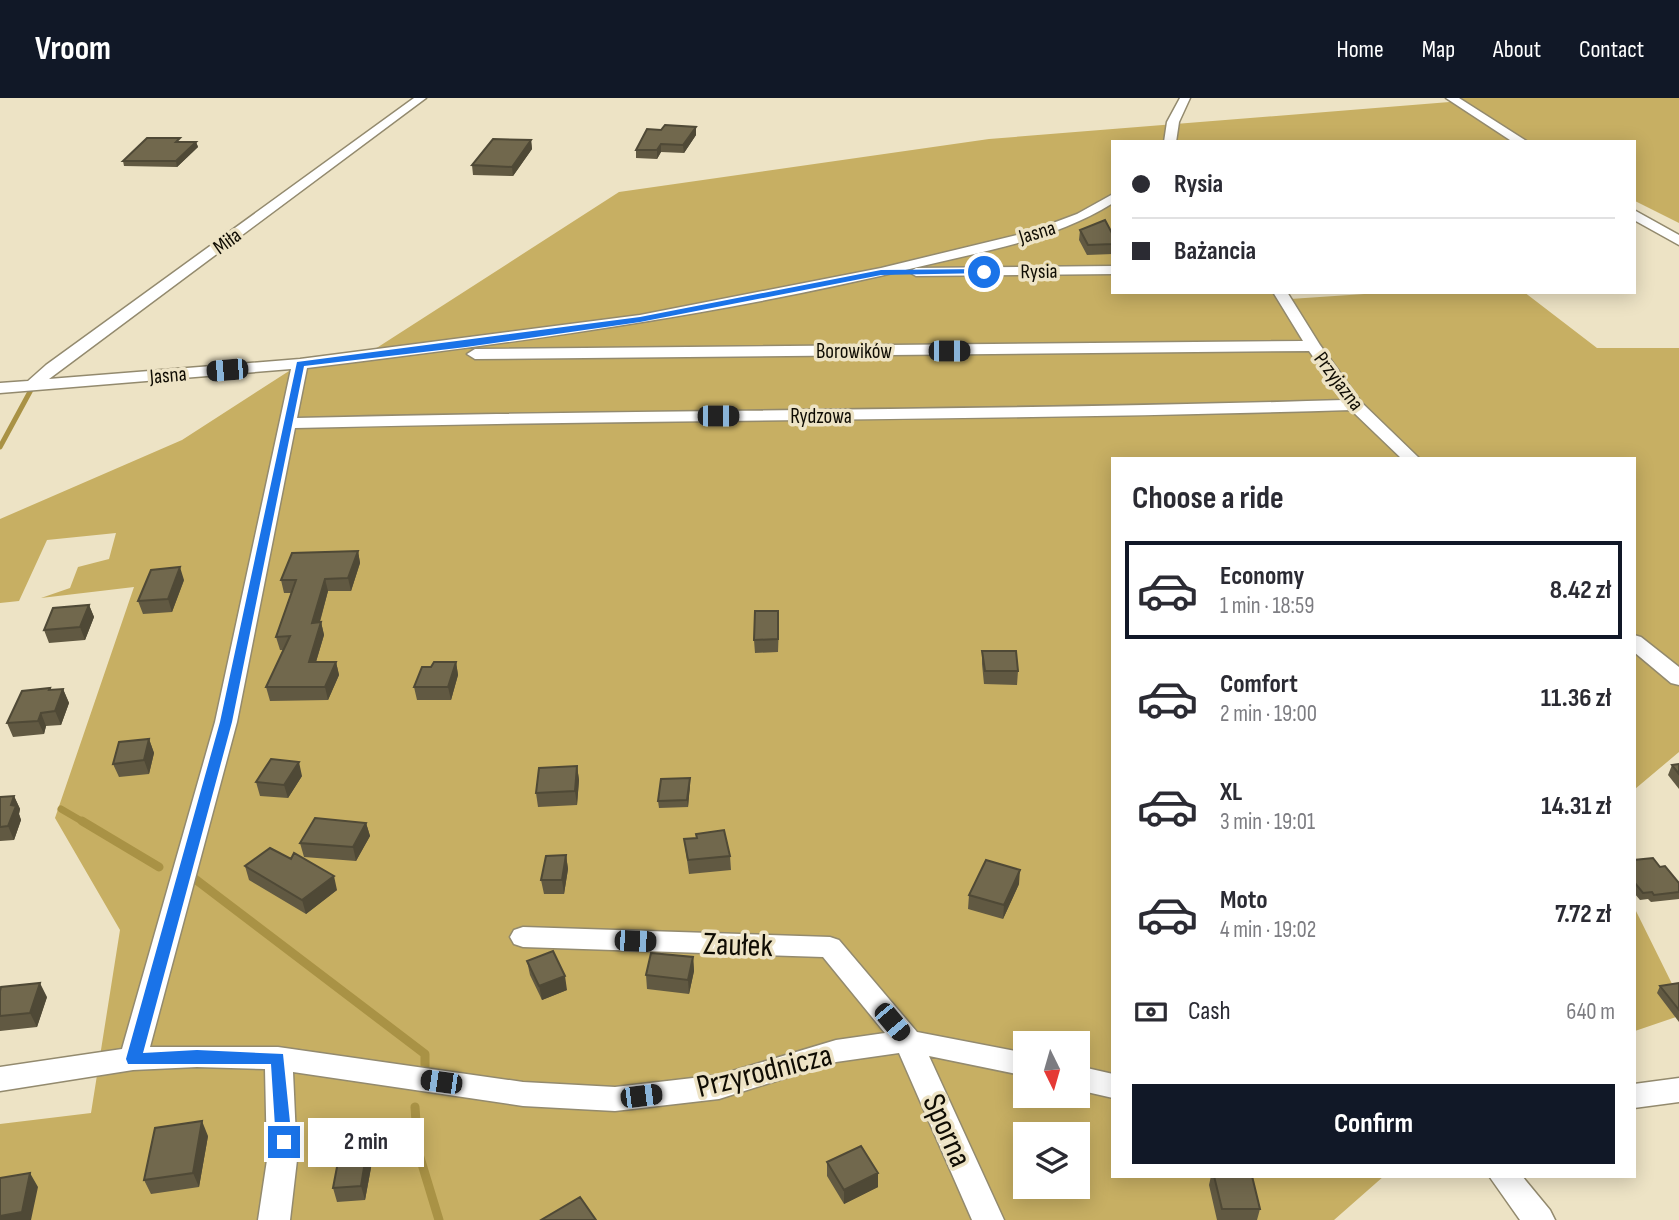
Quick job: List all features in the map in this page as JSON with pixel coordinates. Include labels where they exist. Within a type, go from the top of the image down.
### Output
[{"type":"street","name":"Miła","points":[[34,384],[52,368],[421,98]]},
{"type":"street","points":[[1170,140],[1173,122],[1185,98]]},
{"type":"street","points":[[1451,98],[1519,140]]},
{"type":"street","name":"Jasna","points":[[0,388],[300,364],[640,319],[881,272],[1033,234],[1082,217],[1111,199]]},
{"type":"street","points":[[1636,215],[1679,241]]},
{"type":"street","name":"Rysia","points":[[881,272],[1111,270]]},
{"type":"street","name":"Przyjazna","points":[[1281,294],[1313,346],[1355,405],[1409,457]]},
{"type":"street","name":"Borowików","points":[[396,353],[415,356],[1313,346]]},
{"type":"street","points":[[133,1059],[226,722],[300,364]]},
{"type":"street","name":"Rydzowa","points":[[288,423],[568,416],[1110,412],[1355,405]]},
{"type":"street","points":[[1636,643],[1679,678]]},
{"type":"street","points":[[1636,666],[1661,663]]},
{"type":"street","name":"Zaułek","points":[[523,937],[831,947],[908,1041]]},
{"type":"street","name":"Przyrodnicza","points":[[0,1079],[133,1059],[197,1056],[278,1058],[523,1094],[615,1099],[719,1087],[836,1051],[908,1041],[1013,1062]]},
{"type":"street","name":"Sporna","points":[[908,1041],[988,1220]]},
{"type":"street","points":[[274,1220],[280,1194],[284,1142],[278,1058]]},
{"type":"street","points":[[1090,1080],[1111,1085]]},
{"type":"street","points":[[1636,1096],[1679,1090]]},
{"type":"street","points":[[1506,1178],[1539,1220]]},
{"type":"shaded area","points":[[1458,98],[1679,98],[1679,223],[1636,202],[1636,140],[1111,140],[1111,294],[1287,294],[1290,299],[1364,294],[1527,294],[1597,348],[1679,348],[1679,752],[1636,788],[1636,457],[1111,457],[1111,1178],[1382,1178],[1334,1220],[0,1220],[0,1124],[91,1113],[120,930],[55,818],[134,587],[41,598],[70,588],[78,567],[109,559],[116,533],[47,540],[19,601],[0,603],[0,519],[182,440],[289,371],[375,349],[619,192],[989,139],[1462,101]]},
{"type":"shaded area","points":[[1636,911],[1679,998],[1679,1016],[1636,1031]]},
{"type":"building","points":[[665,125],[696,127],[683,145],[661,144],[657,150],[636,150],[647,129],[661,130]]},
{"type":"building","points":[[147,138],[180,138],[176,142],[196,142],[176,161],[123,161]]},
{"type":"building","points":[[493,139],[531,140],[512,167],[472,165]]},
{"type":"building","points":[[1105,220],[1111,231],[1111,244],[1088,245],[1080,230]]},
{"type":"building","points":[[358,551],[348,578],[325,579],[312,623],[321,622],[309,662],[336,662],[325,687],[266,687],[290,636],[276,637],[296,580],[281,580],[292,553]]},
{"type":"building","points":[[180,567],[168,599],[138,601],[151,570]]},
{"type":"building","points":[[89,605],[80,627],[44,630],[53,608]]},
{"type":"building","points":[[755,611],[778,611],[778,639],[754,640]]},
{"type":"building","points":[[982,651],[1016,651],[1018,671],[985,671]]},
{"type":"building","points":[[434,662],[456,662],[448,687],[414,687],[422,667],[431,667]]},
{"type":"building","points":[[50,688],[49,690],[63,689],[55,711],[41,713],[38,721],[7,723],[22,691]]},
{"type":"building","points":[[149,739],[144,760],[113,764],[119,742]]},
{"type":"building","points":[[271,759],[299,762],[284,785],[256,782]]},
{"type":"building","points":[[1679,764],[1679,774],[1672,765]]},
{"type":"building","points":[[577,766],[575,791],[536,793],[539,768]]},
{"type":"building","points":[[690,778],[687,800],[658,801],[661,779]]},
{"type":"building","points":[[14,796],[11,805],[16,806],[8,826],[0,827],[0,797]]},
{"type":"building","points":[[315,818],[366,823],[353,847],[300,843]]},
{"type":"building","points":[[724,830],[730,856],[688,860],[684,839],[697,838],[696,834]]},
{"type":"building","points":[[270,848],[291,859],[294,853],[334,876],[302,900],[245,866]]},
{"type":"building","points":[[566,855],[562,880],[541,880],[546,856]]},
{"type":"building","points":[[1653,858],[1660,867],[1665,866],[1679,883],[1679,892],[1654,895],[1652,892],[1643,893],[1636,884],[1636,860]]},
{"type":"building","points":[[986,860],[1020,870],[1004,905],[969,895]]},
{"type":"building","points":[[553,951],[565,976],[539,986],[527,961]]},
{"type":"building","points":[[651,953],[693,957],[688,980],[646,975]]},
{"type":"building","points":[[40,983],[30,1013],[0,1016],[1,987]]},
{"type":"building","points":[[1679,983],[1679,1010],[1660,986]]},
{"type":"building","points":[[202,1121],[193,1173],[144,1180],[155,1128]]},
{"type":"building","points":[[368,1143],[361,1186],[333,1188],[341,1146]]},
{"type":"building","points":[[861,1146],[878,1173],[844,1190],[827,1162]]},
{"type":"building","points":[[30,1173],[22,1212],[0,1216],[0,1178]]},
{"type":"building","points":[[1214,1178],[1252,1178],[1260,1209],[1222,1209]]},
{"type":"building","points":[[580,1197],[596,1220],[541,1220]]},
{"type":"waterway","points":[[0,447],[32,388]]},
{"type":"waterway","points":[[61,809],[85,823]]},
{"type":"waterway","points":[[82,821],[159,867]]},
{"type":"waterway","points":[[195,879],[425,1054],[425,1067]]},
{"type":"waterway","points":[[415,1107],[418,1151],[439,1220]]},
{"type":"route","points":[[284,1142],[278,1058],[197,1056],[133,1059],[226,722],[300,364],[640,319],[881,272],[984,272]]}]
